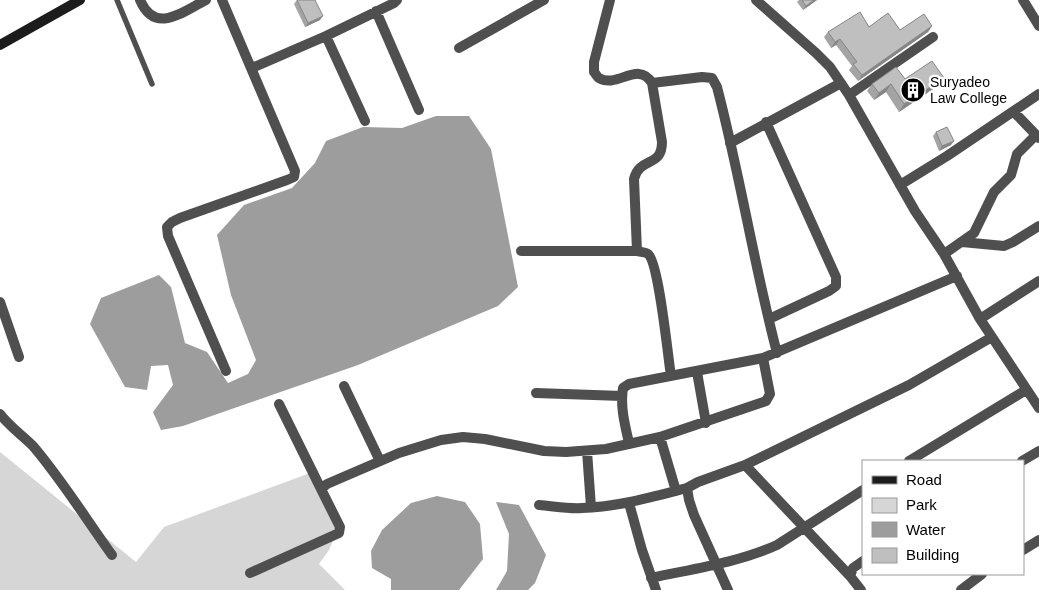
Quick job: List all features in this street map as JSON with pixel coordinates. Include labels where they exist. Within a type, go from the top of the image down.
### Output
[{"type":"street","points":[[0,46],[80,0]]},
{"type":"street","points":[[140,0],[143,8],[153,17],[162,20],[172,18],[206,0]]},
{"type":"street","points":[[222,0],[295,170],[294,177],[180,218],[167,227],[168,236],[226,371]]},
{"type":"street","points":[[252,68],[326,36],[397,0]]},
{"type":"street","points":[[459,48],[544,0]]},
{"type":"street","points":[[610,0],[594,62],[594,72],[599,78],[608,80],[642,73],[648,76],[652,83],[662,142],[662,152],[659,158],[640,168],[636,172],[634,179],[637,251]]},
{"type":"street","points":[[756,0],[830,67],[849,95],[915,211],[944,254],[980,319],[1039,408]]},
{"type":"street","points":[[1023,0],[1038,22]]},
{"type":"street","points":[[376,12],[419,110]]},
{"type":"street","points":[[326,36],[364,121]]},
{"type":"street","points":[[849,95],[933,37]]},
{"type":"street","points":[[652,83],[702,77],[712,78],[717,87],[777,353]]},
{"type":"street","points":[[730,142],[841,83]]},
{"type":"street","points":[[900,185],[1039,94]]},
{"type":"street","points":[[944,254],[974,232],[994,192],[1011,175],[1017,154],[1037,137],[1014,112]]},
{"type":"street","points":[[766,122],[810,224],[836,277],[836,286],[829,291],[769,319]]},
{"type":"street","points":[[962,242],[1004,246],[1039,226]]},
{"type":"street","points":[[522,251],[637,251],[648,254],[652,260],[657,277],[671,376]]},
{"type":"street","points":[[629,443],[623,414],[622,396],[623,388],[629,384],[763,358],[957,276]]},
{"type":"street","points":[[980,319],[1039,281]]},
{"type":"street","points":[[0,302],[19,357]]},
{"type":"street","points":[[539,505],[591,508],[630,503],[688,488],[698,482],[745,465],[909,385],[992,337]]},
{"type":"street","points":[[321,489],[327,484],[420,445],[463,437],[485,438],[544,451],[566,452],[606,449],[660,437],[706,423],[766,401],[770,394],[770,389],[763,358]]},
{"type":"street","points":[[697,372],[706,423]]},
{"type":"street","points":[[344,386],[380,461]]},
{"type":"street","points":[[911,460],[1026,390]]},
{"type":"street","points":[[536,393],[622,396]]},
{"type":"street","points":[[250,573],[339,534],[340,527],[279,404]]},
{"type":"street","points":[[0,414],[32,446],[57,477],[112,555]]},
{"type":"street","points":[[660,437],[676,491]]},
{"type":"street","points":[[1024,460],[1039,450]]},
{"type":"street","points":[[587,451],[591,508]]},
{"type":"street","points":[[745,465],[861,590]]},
{"type":"street","points":[[688,488],[689,500],[694,515],[728,590]]},
{"type":"street","points":[[650,578],[716,564],[767,550],[862,491]]},
{"type":"street","points":[[630,503],[650,578],[656,590]]},
{"type":"street","points":[[1024,549],[1039,540]]},
{"type":"street","points":[[850,576],[853,568],[862,562]]},
{"type":"street","points":[[961,590],[981,575]]},
{"type":"lane","points":[[117,0],[152,84]]},
{"type":"green space","points":[[0,452],[136,562],[164,527],[310,473],[337,532],[329,550],[319,564],[345,590],[0,590]]},
{"type":"water","points":[[436,116],[469,116],[491,149],[518,287],[498,306],[358,365],[183,426],[161,430],[153,412],[173,385],[168,365],[151,366],[147,390],[125,387],[90,324],[101,298],[159,275],[171,287],[185,343],[207,352],[228,383],[248,374],[256,360],[231,295],[217,235],[244,205],[292,188],[315,163],[326,141],[363,127],[402,128]]},
{"type":"water","points":[[437,496],[465,502],[480,524],[483,559],[459,590],[391,590],[391,579],[372,568],[371,551],[382,530],[411,503]]},
{"type":"water","points":[[496,502],[519,505],[546,555],[535,583],[528,590],[496,590],[507,571],[509,534]]},
{"type":"building","points":[[297,0],[315,0],[323,16],[308,23]]},
{"type":"building","points":[[802,0],[814,0],[806,6]]},
{"type":"building","points":[[860,12],[869,27],[888,13],[900,30],[924,14],[932,26],[862,75],[853,64],[857,62],[840,39],[835,42],[828,32]]},
{"type":"building","points":[[932,61],[944,78],[904,104],[891,84],[879,93],[872,84],[896,67],[905,79]]},
{"type":"building","points":[[947,127],[954,141],[942,146],[936,132]]},
{"type":"place","name":"Suryadeo Law College","points":[[913,90]]}]
